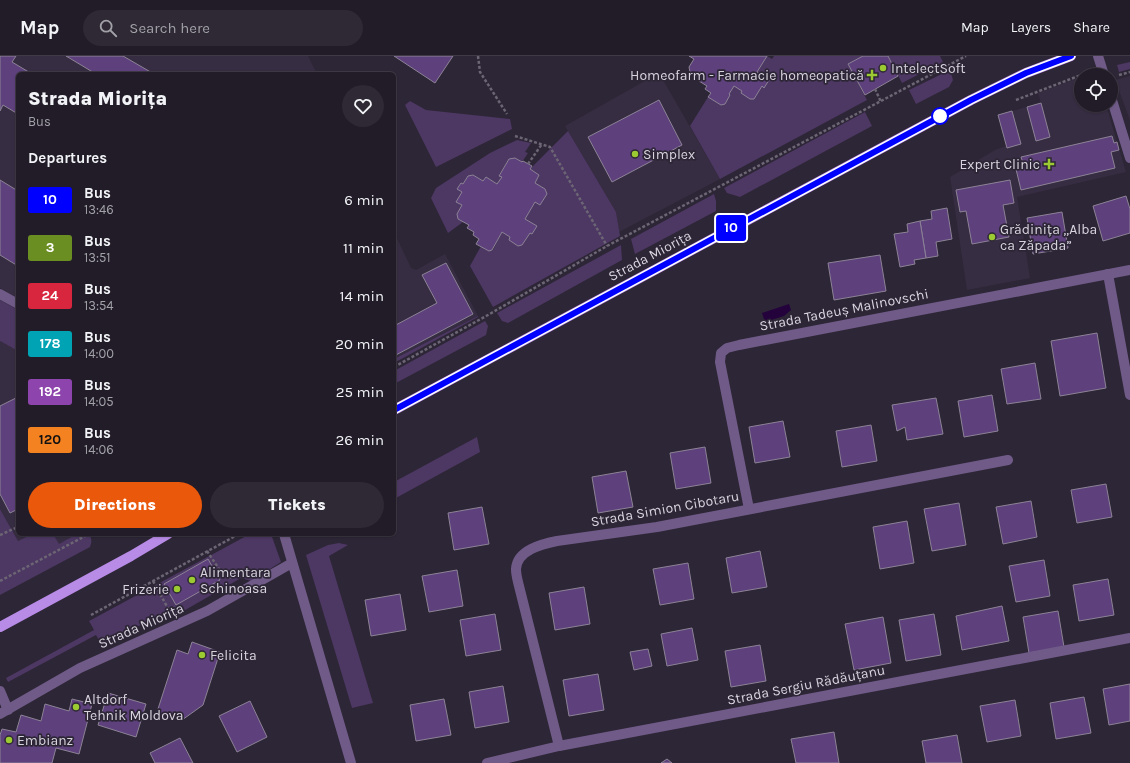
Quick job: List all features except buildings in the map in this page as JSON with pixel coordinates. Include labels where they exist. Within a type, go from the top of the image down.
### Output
[{"type":"main road","name":"Strada Miorița","points":[[396,409],[971,100],[1026,73],[1071,56]]},
{"type":"main road","points":[[0,627],[131,556],[165,536]]},
{"type":"street","points":[[1098,56],[1102,68]]},
{"type":"street","points":[[1116,112],[1130,158]]},
{"type":"street","name":"Strada Tadeuș Malinovschi","points":[[749,509],[720,362],[721,353],[727,348],[739,344],[1130,270]]},
{"type":"street","points":[[1108,274],[1130,395]]},
{"type":"street","points":[[0,294],[16,303]]},
{"type":"street","name":"Strada Simion Cibotaru","points":[[558,746],[518,582],[516,568],[520,558],[532,548],[542,544],[657,527],[1008,460]]},
{"type":"street","points":[[285,536],[351,763]]},
{"type":"street","name":"Strada Miorița","points":[[4,712],[80,668],[207,611],[292,562]]},
{"type":"street","name":"Strada Sergiu Rădăuțanu","points":[[487,763],[558,746],[1130,638]]},
{"type":"street","points":[[0,691],[4,712]]},
{"type":"path","points":[[478,56],[480,72],[507,114]]},
{"type":"path","points":[[396,366],[488,315],[607,246],[966,56]]},
{"type":"path","points":[[1016,100],[1074,78]]},
{"type":"path","points":[[875,89],[881,102]]},
{"type":"path","points":[[515,136],[550,146],[607,246]]},
{"type":"path","points":[[528,164],[542,144]]},
{"type":"path","points":[[0,535],[16,528]]},
{"type":"path","points":[[0,581],[85,536]]},
{"type":"path","points":[[91,615],[234,536]]},
{"type":"path","points":[[207,551],[223,575],[254,584]]},
{"type":"path","points":[[152,581],[177,625]]},
{"type":"shaded area","points":[[0,56],[308,56],[316,72],[16,72],[16,297],[0,288]]},
{"type":"shaded area","points":[[767,56],[772,59],[774,56],[863,56],[848,64],[867,100],[720,179],[690,126],[708,97],[721,105],[725,104],[734,86],[750,99],[754,99],[762,86],[764,87],[769,80],[757,72]]},
{"type":"shaded area","points":[[888,56],[940,56],[943,62],[902,83]]},
{"type":"shaded area","points":[[1130,62],[1130,69],[1119,72],[1117,65]]},
{"type":"shaded area","points":[[950,70],[953,80],[949,87],[916,104],[909,90]]},
{"type":"shaded area","name":"Simplex","points":[[659,73],[720,179],[619,232],[616,212],[565,126]]},
{"type":"shaded area","points":[[1130,76],[1130,120],[1118,88],[1118,79]]},
{"type":"shaded area","points":[[1074,80],[1074,112],[1108,112],[1126,172],[1017,197],[1030,278],[967,290],[950,177],[995,150],[1006,146],[998,115],[1041,103],[1038,93]]},
{"type":"shaded area","points":[[410,101],[426,110],[510,119],[512,129],[436,167],[405,105]]},
{"type":"shaded area","points":[[865,112],[872,126],[740,197],[727,193],[724,188]]},
{"type":"shaded area","points":[[568,131],[616,212],[620,236],[493,307],[470,266],[481,246],[489,251],[493,250],[502,232],[510,237],[509,240],[518,246],[522,245],[530,233],[532,234],[537,226],[525,219],[535,202],[540,205],[547,194],[545,189],[535,183],[539,175],[530,169]]},
{"type":"shaded area","points":[[517,140],[531,143],[525,152],[528,153],[522,162],[515,158],[509,159],[499,175],[502,177],[497,184],[486,177],[483,181],[473,175],[468,176],[463,184],[461,183],[457,189],[462,192],[457,202],[462,205],[457,214],[458,219],[463,222],[448,233],[431,198],[436,188],[490,153]]},
{"type":"shaded area","points":[[714,194],[716,211],[635,254],[631,239]]},
{"type":"shaded area","points":[[396,236],[411,268],[416,270],[445,254],[478,316],[396,358]]},
{"type":"shaded area","points":[[621,245],[622,260],[508,323],[502,321],[497,313]]},
{"type":"shaded area","points":[[0,300],[16,309],[16,350],[0,341]]},
{"type":"shaded area","points":[[789,304],[791,310],[784,316],[765,322],[762,313]]},
{"type":"shaded area","points":[[478,316],[396,362],[396,358]]},
{"type":"shaded area","points":[[485,321],[488,326],[486,335],[396,383],[396,370]]},
{"type":"shaded area","points":[[0,341],[16,350],[16,536],[28,536],[18,541],[0,509]]},
{"type":"shaded area","points":[[477,437],[480,452],[396,498],[396,481]]},
{"type":"shaded area","points":[[0,509],[18,541],[28,536],[54,536],[59,544],[73,536],[91,537],[90,547],[0,595]]},
{"type":"shaded area","points":[[54,536],[74,536],[58,545]]},
{"type":"shaded area","points":[[246,536],[272,536],[281,562],[251,581],[241,578],[173,617],[170,613],[100,642],[96,635],[8,682],[6,678],[94,630],[89,621]]},
{"type":"shaded area","points":[[339,543],[348,545],[329,556],[373,703],[352,708],[306,555],[328,545]]},
{"type":"bus line","name":"10","points":[[396,409],[971,100],[1010,80],[1071,56]]},
{"type":"place","name":"IntelectSoft","points":[[883,68]]},
{"type":"place","name":"Homeofarm - Farmacie homeopatică","points":[[872,75]]},
{"type":"place","name":"Simplex","points":[[635,154]]},
{"type":"place","name":"Expert Clinic","points":[[1049,164]]},
{"type":"place","name":"Grădinița „Alba ca Zăpada”","points":[[992,237]]},
{"type":"place","name":"Alimentara Schinoasa","points":[[192,580]]},
{"type":"place","name":"Frizerie","points":[[177,589]]},
{"type":"place","name":"Felicita","points":[[202,655]]},
{"type":"place","name":"Altdorf Tehnik Moldova","points":[[76,707]]},
{"type":"place","name":"Embianz","points":[[9,740]]}]
